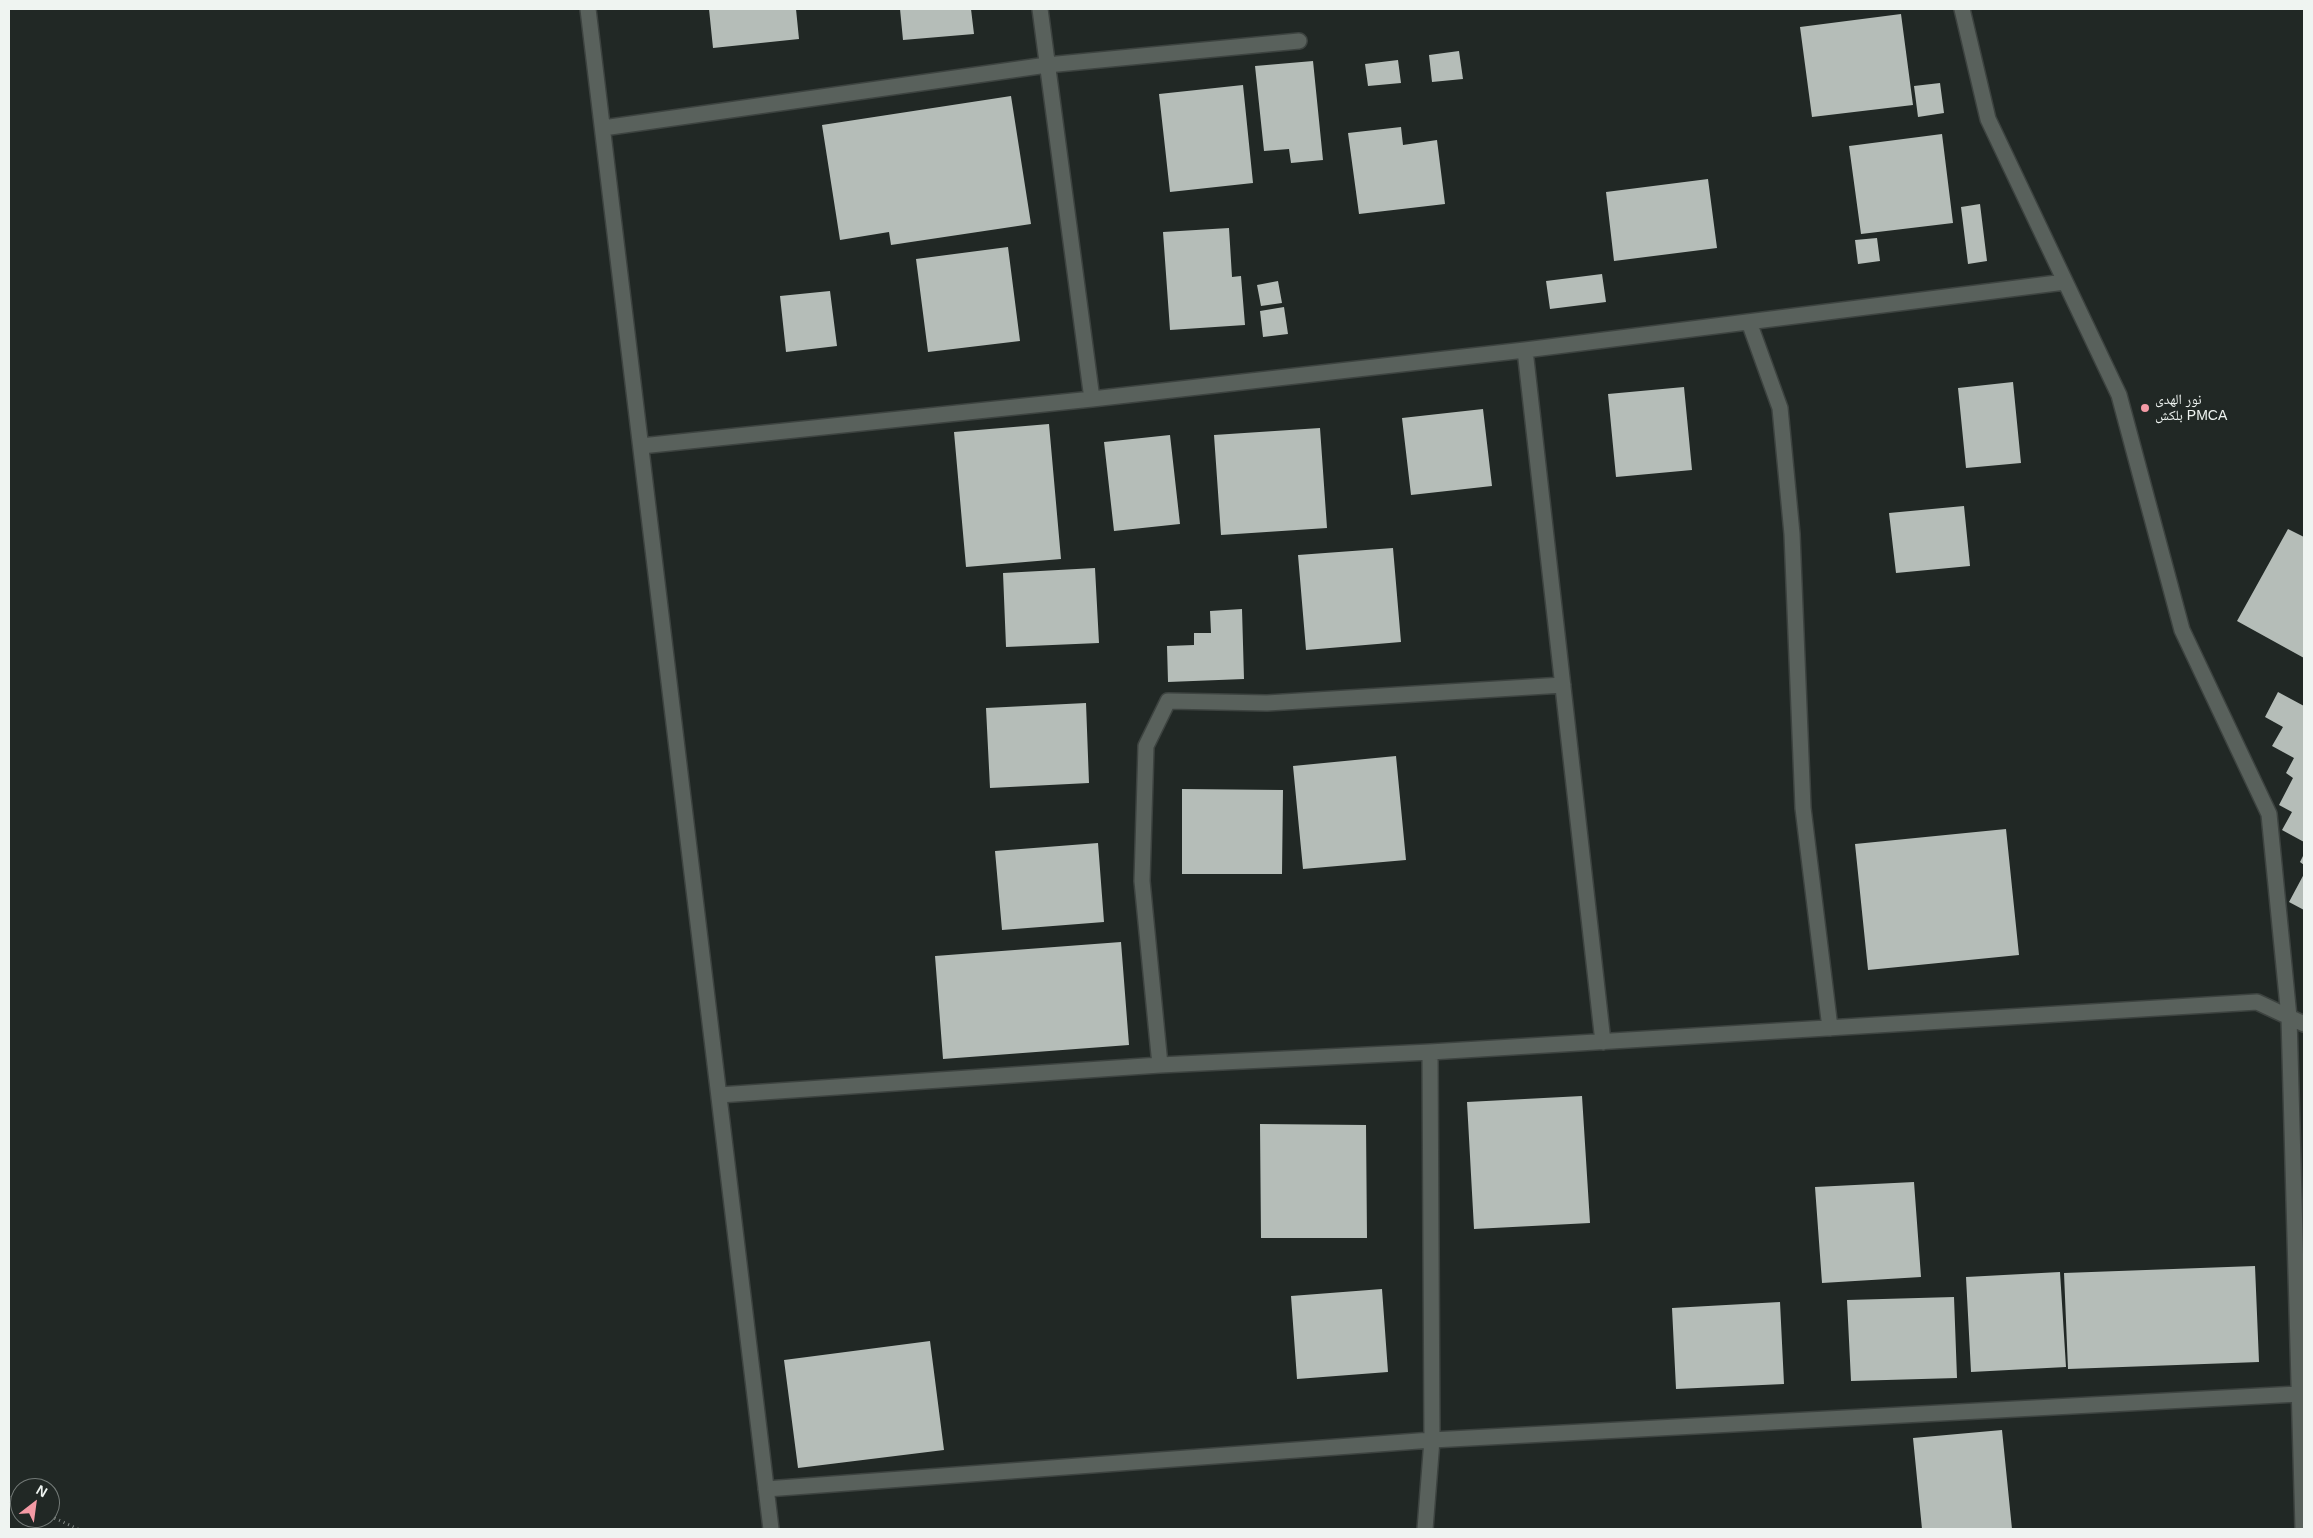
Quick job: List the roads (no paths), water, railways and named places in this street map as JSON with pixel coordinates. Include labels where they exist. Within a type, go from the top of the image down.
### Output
[{"type":"street","points":[[588,9],[771,1529]]},
{"type":"street","points":[[1040,9],[1092,400]]},
{"type":"street","points":[[1962,9],[1988,119],[2119,395],[2182,630],[2269,814],[2289,1017],[2298,1394],[2304,1529]]},
{"type":"street","points":[[603,128],[1047,65],[1299,41]]},
{"type":"street","points":[[641,446],[1092,400],[1525,350],[2065,282]]},
{"type":"street","points":[[1749,322],[1780,408],[1792,534],[1803,808],[1830,1028]]},
{"type":"street","points":[[1525,350],[1603,1042]]},
{"type":"street","points":[[1160,1065],[1142,881],[1146,746],[1168,701],[1267,703],[1562,685]]},
{"type":"street","points":[[719,1095],[1160,1065],[1430,1052],[2257,1002],[2304,1024]]},
{"type":"street","points":[[1425,1529],[1432,1440],[1430,1052]]},
{"type":"street","points":[[766,1489],[1432,1440],[2298,1394]]},
{"type":"place","name":"نور الهدى بلكش PMCA","points":[[2145,408]]}]
